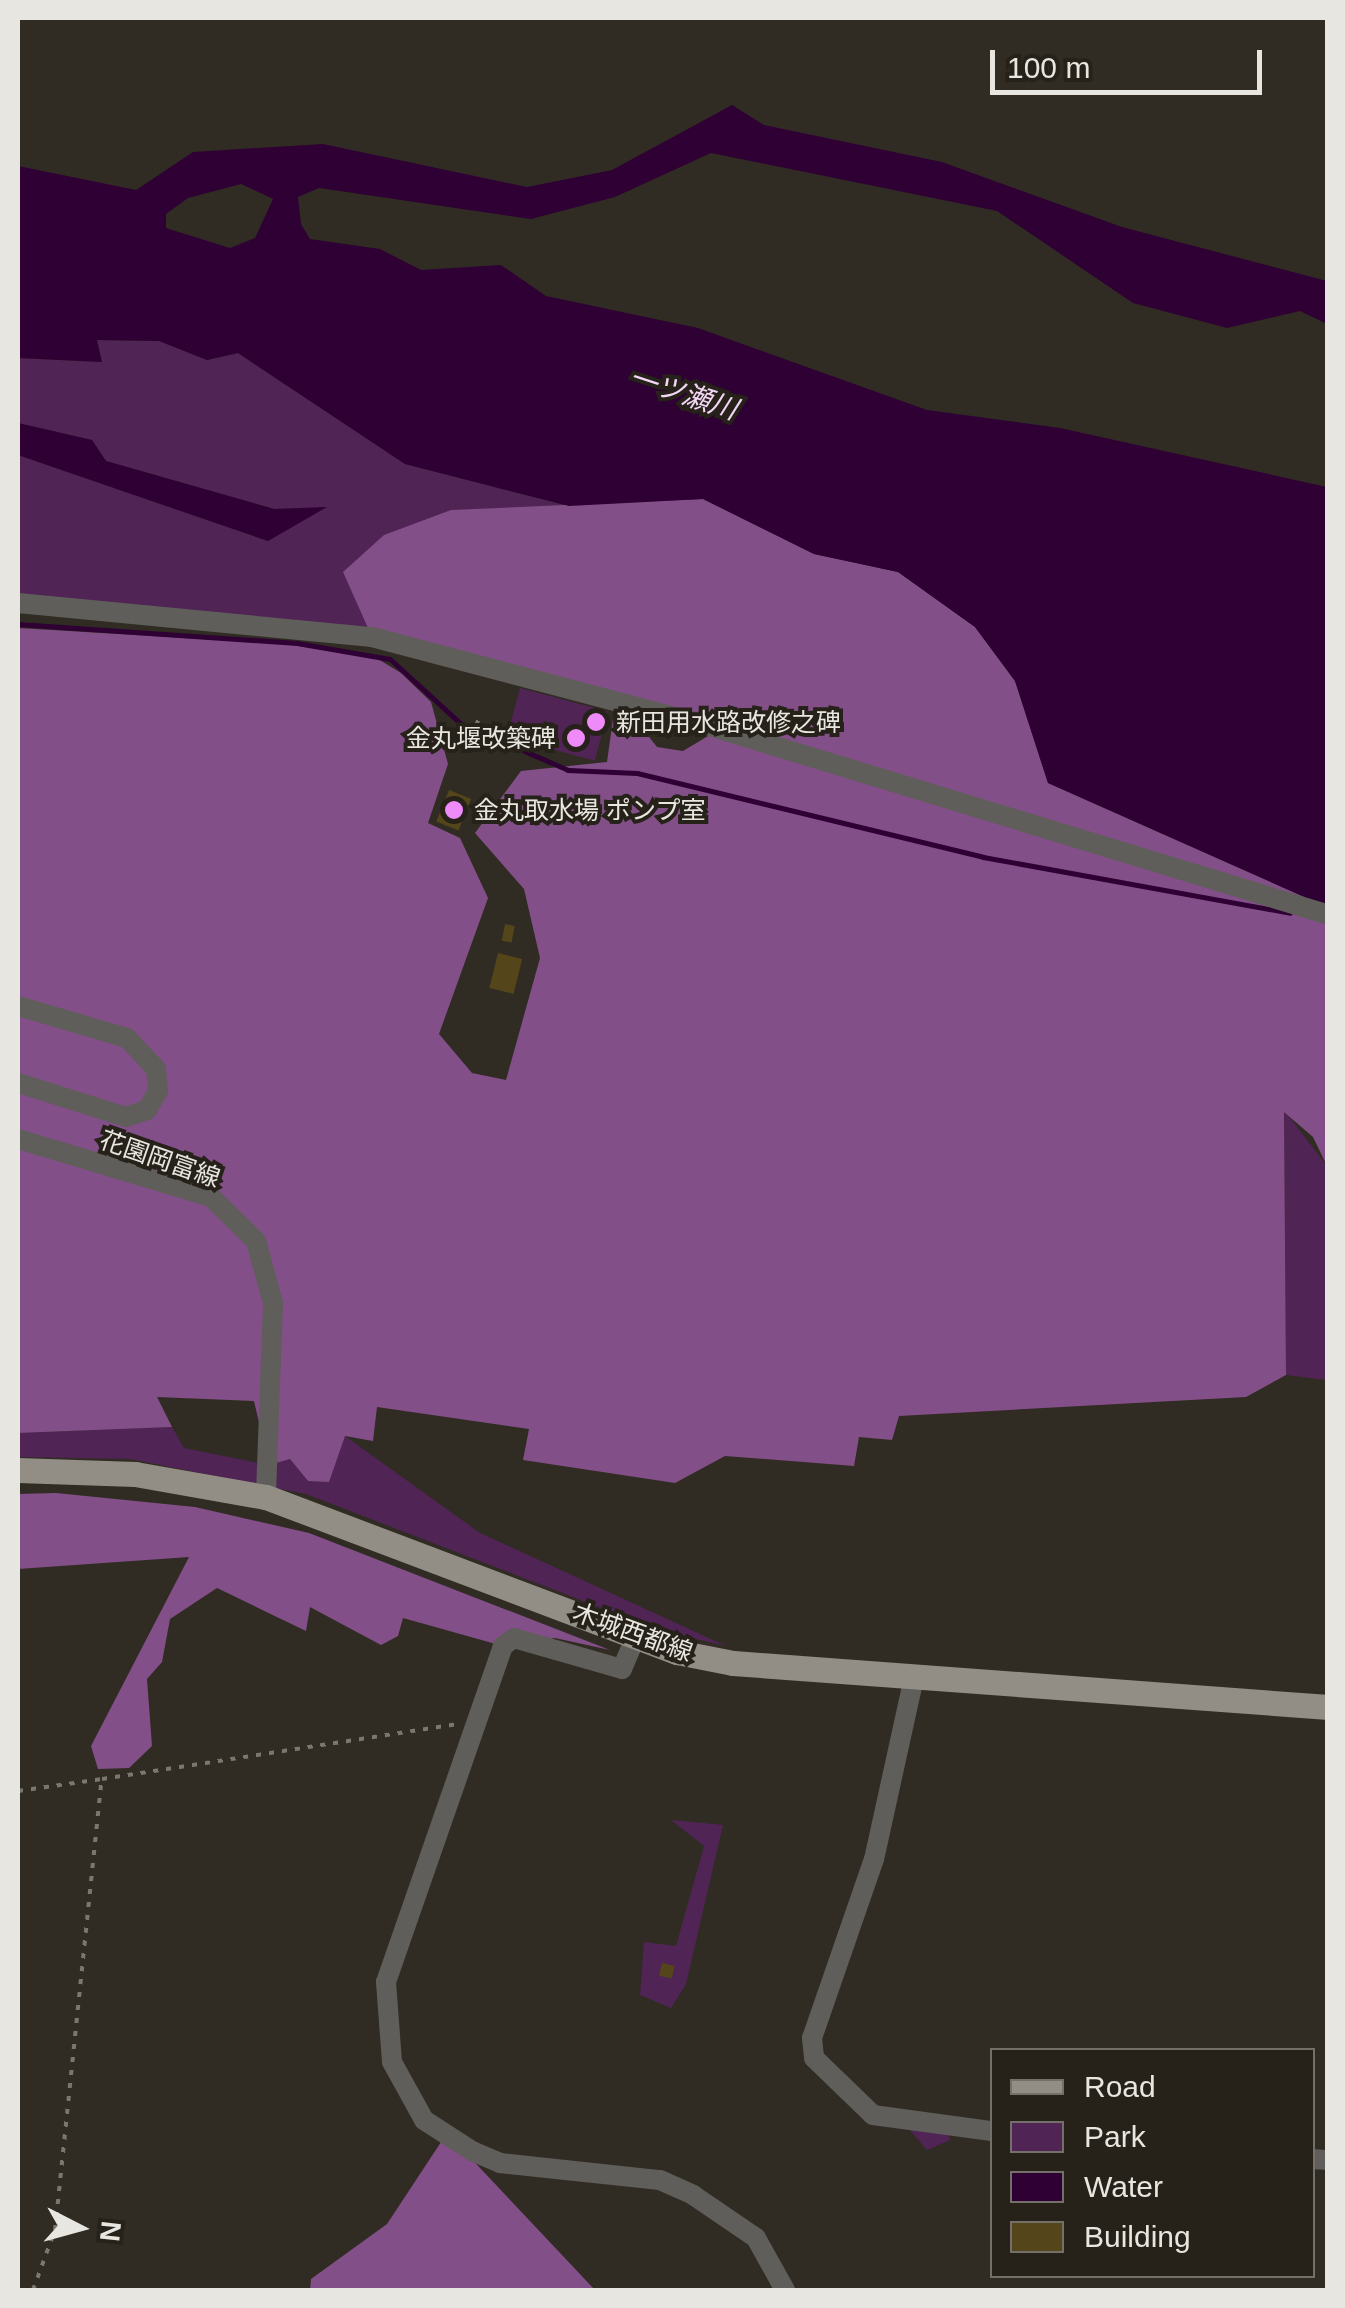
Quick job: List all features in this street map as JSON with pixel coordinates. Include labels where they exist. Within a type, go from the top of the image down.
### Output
[{"type":"main road","name":"木城西都線","points":[[18,1470],[135,1474],[266,1497],[636,1636],[733,1663],[913,1682],[1328,1707]]},
{"type":"street","points":[[18,603],[372,637],[719,729],[1326,914]]},
{"type":"street","name":"花園岡富線","points":[[18,1006],[127,1038],[156,1069],[158,1091],[147,1110],[126,1117],[18,1083]]},
{"type":"street","name":"花園岡富線","points":[[18,1139],[211,1197],[256,1241],[273,1303],[266,1497]]},
{"type":"street","points":[[636,1636],[622,1669],[514,1638],[473,1722],[386,1982],[392,2062],[407,2100],[424,2120],[500,2163],[660,2180],[693,2195],[756,2238],[785,2290]]},
{"type":"street","points":[[913,1682],[874,1859],[812,2038],[814,2058],[873,2115],[990,2131]]},
{"type":"path","points":[[466,749],[481,714]]},
{"type":"path","points":[[18,1791],[473,1722]]},
{"type":"path","points":[[33,2290],[55,2230],[102,1778]]},
{"type":"green space","points":[[96,340],[159,341],[207,360],[238,353],[405,464],[569,506],[451,510],[372,637],[18,603],[18,455],[268,541],[323,508],[274,509],[106,461],[92,440],[18,423],[18,358],[101,362]]},
{"type":"green space","points":[[520,688],[608,712],[595,761],[507,737]]},
{"type":"green space","points":[[1284,1110],[1327,1166],[1327,1380],[1286,1375]]},
{"type":"green space","points":[[172,1427],[184,1448],[268,1465],[290,1459],[308,1481],[345,1436],[480,1533],[726,1646],[661,1631],[306,1494],[130,1459],[18,1457],[18,1433]]},
{"type":"green space","points":[[671,1820],[723,1825],[686,1984],[671,2008],[640,1995],[644,1942],[676,1946],[704,1846]]},
{"type":"green space","points":[[909,2129],[947,2133],[950,2140],[927,2150]]},
{"type":"shaded area","points":[[703,499],[814,554],[898,572],[975,627],[1015,681],[1048,783],[1327,907],[1327,1166],[1313,1137],[1284,1112],[1286,1375],[1246,1397],[899,1416],[892,1440],[859,1437],[854,1466],[725,1456],[675,1483],[523,1460],[529,1429],[377,1407],[373,1441],[345,1436],[329,1482],[308,1481],[290,1459],[269,1465],[254,1401],[157,1397],[172,1427],[18,1433],[18,628],[284,644],[373,656],[401,673],[431,702],[448,764],[428,823],[460,838],[488,898],[439,1034],[472,1073],[506,1080],[540,958],[524,889],[475,833],[521,771],[607,762],[613,719],[638,723],[657,747],[683,751],[718,730],[372,637],[343,572],[384,535],[451,510]]},
{"type":"shaded area","points":[[56,1493],[195,1507],[309,1533],[610,1650],[555,1638],[503,1646],[403,1618],[398,1636],[381,1645],[310,1607],[306,1631],[217,1588],[170,1619],[162,1662],[147,1679],[152,1746],[129,1768],[98,1769],[91,1746],[189,1557],[18,1569],[18,1494]]},
{"type":"shaded area","points":[[447,2133],[595,2290],[310,2290],[311,2279],[387,2224]]},
{"type":"water","name":"一ツ瀬川","points":[[732,105],[764,125],[942,162],[1122,227],[1327,281],[1327,324],[1300,311],[1227,328],[1133,303],[997,211],[711,153],[615,197],[531,219],[319,188],[298,197],[301,224],[310,239],[380,249],[421,270],[501,265],[546,296],[698,328],[927,410],[1060,428],[1327,487],[1327,907],[1048,783],[1015,681],[975,627],[898,572],[814,554],[703,499],[569,506],[405,464],[238,353],[207,360],[159,341],[97,340],[102,362],[18,358],[18,166],[136,190],[193,152],[323,144],[527,187],[612,170]],"holes":[[[241,184],[273,199],[255,238],[230,248],[166,228],[166,214],[188,198]]]},
{"type":"water","points":[[18,423],[92,440],[106,461],[274,509],[327,507],[268,541],[18,455]]},
{"type":"building","name":"金丸取水場 ポンプ室","points":[[449,790],[471,799],[459,831],[436,822]]},
{"type":"building","points":[[505,924],[515,926],[512,943],[502,941]]},
{"type":"building","points":[[498,953],[522,959],[514,994],[489,988]]},
{"type":"building","points":[[662,1963],[675,1966],[672,1979],[659,1976]]},
{"type":"waterway","points":[[18,624],[297,643],[390,659],[460,723],[568,770],[637,773],[983,857],[1290,913]]},
{"type":"place","name":"新田用水路改修之碑","points":[[596,722]]},
{"type":"place","name":"金丸堰改築碑","points":[[576,738]]},
{"type":"place","name":"金丸取水場 ポンプ室","points":[[454,810]]}]
